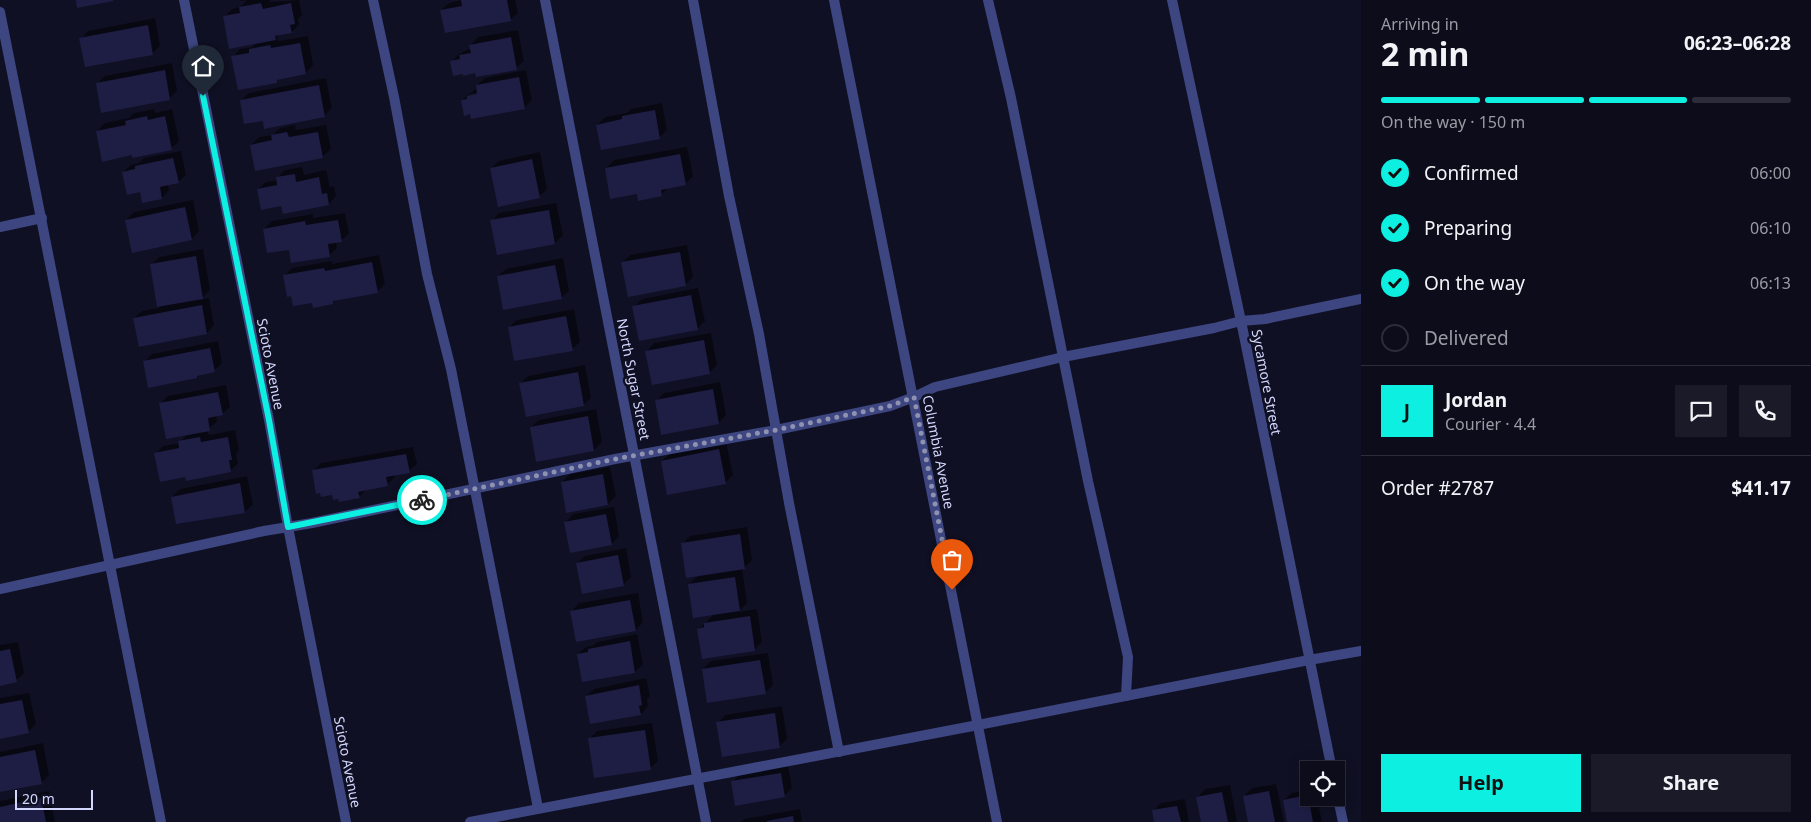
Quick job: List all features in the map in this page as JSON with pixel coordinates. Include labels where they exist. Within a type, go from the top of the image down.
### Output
[{"type":"street","name":"Scioto Avenue","points":[[184,0],[265,401],[346,822]]},
{"type":"street","points":[[373,0],[394,97],[427,274],[451,370],[538,808]]},
{"type":"street","name":"North Sugar Street","points":[[545,0],[706,822]]},
{"type":"street","points":[[692,0],[729,196],[759,334],[839,752]]},
{"type":"street","name":"Columbia Avenue","points":[[834,0],[997,822]]},
{"type":"street","points":[[988,0],[1011,98],[1088,481],[1128,657],[1126,696]]},
{"type":"street","name":"Sycamore Street","points":[[1172,0],[1241,321],[1330,761]]},
{"type":"street","points":[[0,12],[161,822]]},
{"type":"street","points":[[0,227],[42,218]]},
{"type":"street","points":[[0,589],[635,455],[776,430],[890,406],[935,387],[1241,321],[1265,319],[1361,299]]},
{"type":"street","points":[[470,822],[1361,651]]},
{"type":"street","points":[[1340,806],[1343,822]]},
{"type":"building","points":[[76,0],[113,0],[113,1],[77,8]]},
{"type":"building","points":[[461,0],[507,0],[511,21],[445,33],[440,10],[462,6]]},
{"type":"building","points":[[261,3],[263,9],[291,3],[295,24],[290,25],[292,33],[275,36],[276,40],[229,49],[223,16],[240,13],[239,7]]},
{"type":"building","points":[[148,25],[153,55],[85,67],[79,38]]},
{"type":"building","points":[[511,37],[517,70],[476,77],[475,73],[453,76],[450,61],[460,59],[459,55],[471,53],[469,45]]},
{"type":"building","points":[[300,43],[306,74],[277,80],[277,83],[238,90],[231,56],[249,53],[249,49],[270,45],[271,48]]},
{"type":"building","points":[[165,70],[170,100],[101,113],[96,83]]},
{"type":"building","points":[[519,77],[525,109],[471,119],[470,114],[464,116],[461,100],[467,99],[467,96],[477,94],[476,85]]},
{"type":"building","points":[[319,85],[325,117],[264,129],[263,121],[244,124],[240,100]]},
{"type":"building","points":[[655,110],[660,139],[601,150],[596,125],[622,119],[622,116]]},
{"type":"building","points":[[147,116],[148,120],[165,116],[172,150],[132,158],[132,155],[102,162],[96,131],[126,125],[125,121]]},
{"type":"building","points":[[287,132],[289,137],[318,132],[323,158],[255,171],[250,145],[272,140],[271,135]]},
{"type":"building","points":[[680,154],[686,185],[661,190],[662,196],[638,201],[637,194],[610,199],[605,168]]},
{"type":"building","points":[[173,158],[179,183],[160,187],[162,199],[142,203],[140,192],[127,195],[122,172],[135,169],[135,166]]},
{"type":"building","points":[[532,159],[540,198],[498,207],[490,168]]},
{"type":"building","points":[[295,174],[296,182],[319,177],[322,194],[327,193],[329,205],[283,214],[281,206],[261,210],[257,189],[277,185],[276,177]]},
{"type":"building","points":[[185,207],[192,240],[132,253],[125,220]]},
{"type":"building","points":[[549,210],[555,244],[497,255],[490,220]]},
{"type":"building","points":[[338,220],[342,242],[328,244],[330,257],[291,263],[289,250],[267,253],[263,229],[305,221],[306,225]]},
{"type":"building","points":[[680,252],[686,286],[628,297],[621,262]]},
{"type":"building","points":[[196,256],[203,299],[157,307],[150,264]]},
{"type":"building","points":[[372,262],[378,293],[333,301],[333,304],[313,308],[312,303],[293,306],[291,296],[287,297],[283,275],[324,268],[325,271]]},
{"type":"building","points":[[555,265],[562,299],[503,310],[497,276]]},
{"type":"building","points":[[691,295],[698,330],[639,341],[632,306]]},
{"type":"building","points":[[202,305],[207,334],[139,347],[133,318]]},
{"type":"building","points":[[566,316],[573,351],[514,361],[508,327]]},
{"type":"building","points":[[704,340],[710,374],[652,385],[645,351]]},
{"type":"building","points":[[210,348],[215,372],[197,376],[197,378],[148,388],[143,361]]},
{"type":"building","points":[[578,372],[584,406],[526,417],[519,383]]},
{"type":"building","points":[[713,389],[719,424],[661,435],[655,400]]},
{"type":"building","points":[[218,392],[223,415],[208,418],[210,431],[166,439],[159,403]]},
{"type":"building","points":[[588,416],[594,451],[536,462],[530,427]]},
{"type":"building","points":[[200,437],[201,442],[228,437],[232,460],[229,460],[231,472],[186,481],[185,477],[160,482],[154,453],[179,448],[178,441]]},
{"type":"building","points":[[719,449],[726,484],[667,495],[661,461]]},
{"type":"building","points":[[406,454],[410,473],[386,477],[388,486],[358,492],[360,498],[339,502],[338,499],[333,500],[332,495],[321,497],[320,493],[316,494],[312,470]]},
{"type":"building","points":[[603,474],[608,505],[566,513],[561,482]]},
{"type":"building","points":[[240,483],[245,513],[176,524],[171,497]]},
{"type":"building","points":[[606,514],[612,545],[570,553],[564,522]]},
{"type":"building","points":[[740,534],[745,569],[686,578],[681,543]]},
{"type":"building","points":[[618,555],[624,586],[582,594],[576,563]]},
{"type":"building","points":[[735,577],[740,611],[693,618],[688,584]]},
{"type":"building","points":[[630,600],[636,631],[576,642],[570,611]]},
{"type":"building","points":[[750,616],[755,651],[702,659],[697,629],[704,627],[704,623]]},
{"type":"building","points":[[630,641],[635,673],[582,682],[577,654],[588,652],[588,649]]},
{"type":"building","points":[[10,649],[17,682],[0,686],[0,651]]},
{"type":"building","points":[[760,660],[766,694],[707,703],[702,669]]},
{"type":"building","points":[[639,685],[642,705],[639,706],[641,715],[590,724],[585,696]]},
{"type":"building","points":[[22,700],[29,733],[0,739],[0,704]]},
{"type":"building","points":[[775,713],[780,748],[722,757],[716,722]]},
{"type":"building","points":[[645,730],[651,770],[594,778],[588,738]]},
{"type":"building","points":[[35,750],[42,784],[0,792],[0,757]]},
{"type":"building","points":[[781,773],[785,797],[735,806],[731,781]]},
{"type":"building","points":[[1269,791],[1275,822],[1248,822],[1243,796]]},
{"type":"building","points":[[1222,792],[1228,822],[1201,822],[1196,797]]},
{"type":"building","points":[[1300,797],[1300,806],[1310,806],[1313,822],[1287,822],[1283,800]]},
{"type":"building","points":[[41,798],[46,822],[0,822],[0,807]]},
{"type":"building","points":[[1177,806],[1181,822],[1154,822],[1152,810]]},
{"type":"building","points":[[793,816],[794,822],[767,822],[767,821]]},
{"type":"way so far","points":[[422,500],[615,459],[776,430],[890,406],[914,397],[952,590]]},
{"type":"route","points":[[203,96],[269,420],[288,527],[422,500]]}]
